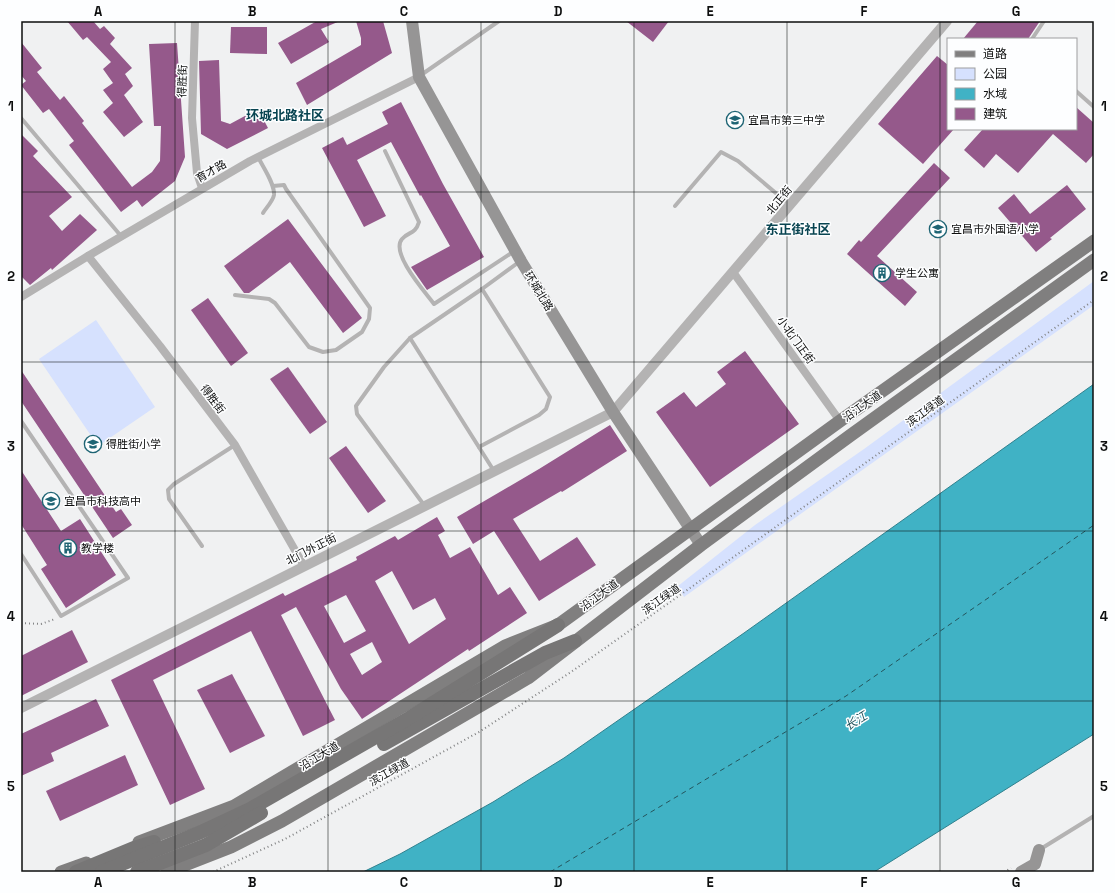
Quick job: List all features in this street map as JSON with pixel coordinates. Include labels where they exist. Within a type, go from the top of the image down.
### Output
[{"type":"highway","points":[[102,872],[201,832],[250,809],[403,722],[558,625]]},
{"type":"highway","points":[[164,872],[206,845],[545,653],[575,641]]},
{"type":"highway","points":[[76,872],[134,848],[164,839],[201,832]]},
{"type":"highway","points":[[138,872],[206,845]]},
{"type":"main road","name":"环城北路","points":[[412,21],[419,77],[518,256],[613,412],[701,545]]},
{"type":"main road","name":"沿江大道","points":[[61,872],[234,806],[505,646],[558,625],[840,421],[1094,241]]},
{"type":"main road","name":"沿江大道","points":[[167,872],[231,847],[282,821],[528,678],[701,545],[850,435],[1094,260]]},
{"type":"main road","points":[[1021,872],[1035,864],[1039,850]]},
{"type":"street","name":"得胜街","points":[[195,21],[192,118],[197,173],[202,188]]},
{"type":"street","name":"北正街","points":[[613,412],[947,21]]},
{"type":"street","name":"育才路","points":[[21,298],[202,188],[258,157],[419,77]]},
{"type":"street","name":"得胜街","points":[[88,256],[160,346],[235,445],[304,566]]},
{"type":"street","name":"小北门正街","points":[[733,272],[840,421]]},
{"type":"street","name":"北门外正街","points":[[21,708],[613,412]]},
{"type":"lane","points":[[419,77],[500,21]]},
{"type":"lane","points":[[1033,38],[1044,21]]},
{"type":"lane","points":[[1077,92],[1094,107]]},
{"type":"lane","points":[[21,118],[121,236]]},
{"type":"lane","points":[[385,151],[419,222],[417,228],[402,240],[399,250],[402,259],[434,304],[518,256]]},
{"type":"lane","points":[[675,206],[721,152],[738,161],[790,205]]},
{"type":"lane","points":[[258,157],[273,186],[274,194],[272,200],[262,213]]},
{"type":"lane","points":[[235,295],[269,299],[275,303],[309,347],[322,352],[336,350],[362,332],[367,325],[370,308],[284,185],[273,186]]},
{"type":"lane","points":[[425,506],[357,414],[356,406],[384,367],[410,338],[482,289],[518,256]]},
{"type":"lane","points":[[479,447],[539,415],[546,409],[550,397],[482,289]]},
{"type":"lane","points":[[410,338],[494,471]]},
{"type":"lane","points":[[21,421],[128,578],[61,616],[21,554]]},
{"type":"lane","points":[[202,546],[169,498],[168,490],[174,484],[235,445]]},
{"type":"lane","points":[[1039,850],[1094,816]]},
{"type":"path","name":"滨江绿道","points":[[213,872],[285,839],[479,732],[571,672],[1094,300]]},
{"type":"path","points":[[21,623],[41,624],[61,616]]},
{"type":"green space","points":[[1094,281],[1094,305],[684,597],[678,586],[755,525],[864,449]]},
{"type":"green space","points":[[96,320],[155,407],[98,446],[39,359]]},
{"type":"water","name":"长江","points":[[1094,384],[1094,734],[874,872],[363,872],[400,854],[493,802],[564,758],[744,633]]},
{"type":"building","points":[[67,21],[93,21],[100,29],[104,26],[115,38],[110,44],[132,68],[125,74],[133,86],[124,95],[143,122],[124,137],[103,112],[113,103],[103,90],[113,83],[103,69],[111,62],[87,37],[83,40]]},
{"type":"building","points":[[317,21],[340,21],[321,29],[329,42],[291,64],[278,43]]},
{"type":"building","points":[[356,21],[383,21],[392,53],[307,105],[296,83],[361,45],[361,38]]},
{"type":"building","points":[[626,21],[669,21],[653,42]]},
{"type":"building","points":[[978,21],[1040,21],[1029,38],[964,38]]},
{"type":"building","points":[[231,27],[267,27],[267,54],[230,53]]},
{"type":"building","points":[[21,42],[42,68],[37,72],[60,100],[64,96],[84,121],[82,123],[132,187],[152,172],[160,161],[161,126],[154,126],[149,44],[177,43],[185,157],[175,181],[142,207],[137,200],[121,212],[69,145],[74,141],[49,109],[43,113],[21,85],[26,81],[21,75]]},
{"type":"building","points":[[937,56],[947,64],[947,130],[953,130],[923,164],[878,124]]},
{"type":"building","points":[[219,60],[221,121],[230,124],[258,109],[268,128],[227,149],[201,134],[199,61]]},
{"type":"building","points":[[401,102],[443,184],[484,257],[427,290],[411,267],[450,246],[421,195],[420,196],[391,142],[357,160],[386,216],[364,227],[322,148],[343,137],[347,145],[388,124],[382,112]]},
{"type":"building","points":[[1077,108],[1094,123],[1094,154],[1086,163],[1053,134],[1018,173],[996,154],[984,168],[964,150],[982,130],[1077,130]]},
{"type":"building","points":[[21,134],[38,151],[33,156],[72,197],[49,216],[62,231],[80,214],[97,230],[52,270],[51,268],[30,285],[21,276]]},
{"type":"building","points":[[934,163],[950,178],[877,256],[917,292],[905,306],[847,254],[859,240],[861,242]]},
{"type":"building","points":[[1067,185],[1086,209],[1050,238],[1052,239],[1036,252],[998,208],[1014,194],[1030,214]]},
{"type":"building","points":[[288,219],[362,318],[343,333],[290,262],[249,293],[244,293],[224,266]]},
{"type":"building","points":[[208,298],[248,353],[231,366],[191,310]]},
{"type":"building","points":[[745,351],[799,424],[710,487],[656,412],[684,392],[696,407],[726,384],[717,372]]},
{"type":"building","points":[[288,367],[327,422],[310,434],[270,379]]},
{"type":"building","name":"教学楼","points":[[21,370],[116,512],[121,509],[132,525],[113,538],[21,401]]},
{"type":"building","points":[[610,425],[627,451],[562,492],[561,491],[513,519],[540,561],[577,537],[596,565],[539,601],[494,531],[473,544],[457,517]]},
{"type":"building","points":[[346,446],[386,501],[368,513],[329,458]]},
{"type":"building","name":"教学楼","points":[[21,470],[61,531],[80,519],[116,575],[66,608],[41,569],[47,565],[21,524]]},
{"type":"building","points":[[437,517],[445,531],[438,535],[450,558],[470,547],[498,595],[510,587],[527,613],[469,651],[468,649],[362,719],[341,689],[296,607],[281,615],[335,720],[303,736],[251,631],[153,680],[205,789],[170,805],[111,680],[283,593],[285,596],[357,560],[356,557],[395,536],[398,540]],"holes":[[[392,571],[413,610],[435,598],[446,619],[409,644],[375,581]],[[346,595],[366,631],[344,643],[324,606]],[[372,642],[382,662],[362,675],[350,654]]]},
{"type":"building","points":[[72,630],[88,662],[21,696],[21,656]]},
{"type":"building","points":[[232,674],[265,736],[230,753],[197,690]]},
{"type":"building","points":[[96,699],[109,726],[51,753],[54,761],[21,776],[21,734]]},
{"type":"building","points":[[125,755],[138,785],[60,821],[46,791]]},
{"type":"ferry route","points":[[550,872],[846,696],[1094,525]]},
{"type":"place","name":"宜昌市第三中学","points":[[735,120]]},
{"type":"place","name":"宜昌市外国语小学","points":[[938,229]]},
{"type":"place","name":"学生公寓","points":[[882,273]]},
{"type":"place","name":"得胜街小学","points":[[93,444]]},
{"type":"place","name":"宜昌市科技高中","points":[[51,501]]},
{"type":"place","name":"教学楼","points":[[68,548]]},
{"type":"district","name":"环城北路社区","points":[[285,115]]},
{"type":"district","name":"东正街社区","points":[[798,229]]}]
